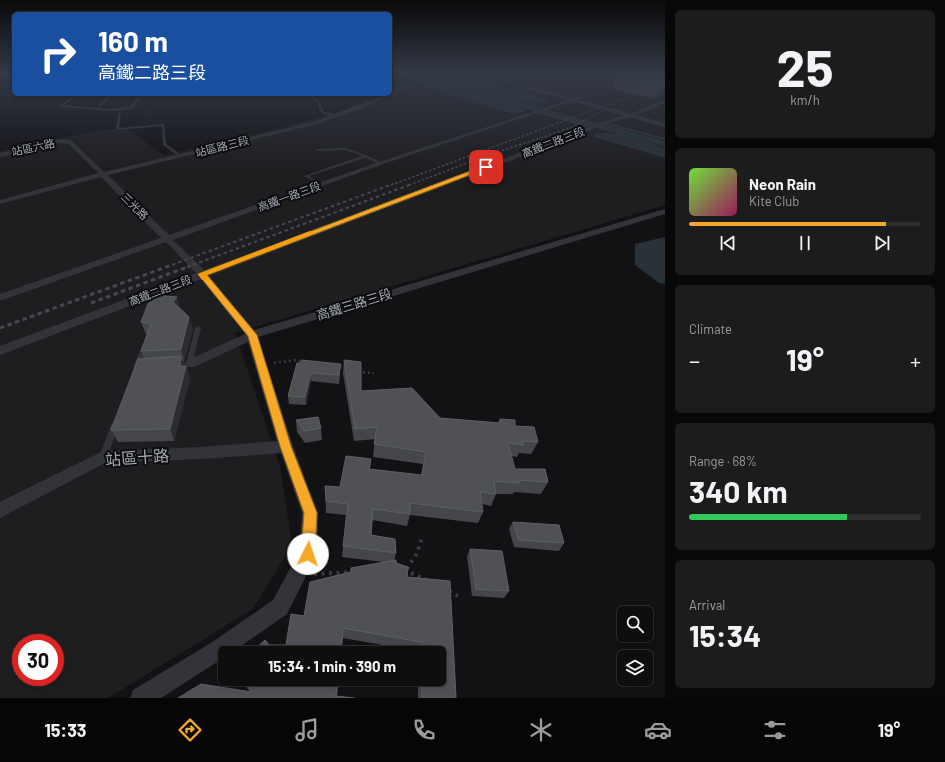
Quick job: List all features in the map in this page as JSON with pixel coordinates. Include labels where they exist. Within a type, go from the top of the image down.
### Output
[{"type":"street","name":"站區路三段","points":[[0,202],[103,174],[181,156],[337,116],[362,106]]},
{"type":"street","name":"高鐵一路三段","points":[[0,298],[382,163],[556,106]]},
{"type":"street","points":[[599,106],[665,125]]},
{"type":"street","name":"高鐵二路三段","points":[[0,351],[604,122],[632,115],[656,106]]},
{"type":"street","points":[[632,115],[665,122]]},
{"type":"street","name":"三光路","points":[[66,141],[71,142],[169,239],[202,274],[252,335]]},
{"type":"street","name":"站區六路","points":[[0,155],[66,141]]},
{"type":"street","name":"高鐵三路三段","points":[[186,364],[252,335],[665,211]]},
{"type":"street","points":[[141,698],[221,648],[280,607],[308,554],[310,513],[286,446],[252,335]]},
{"type":"street","name":"站區十路","points":[[0,510],[103,457],[201,453],[286,446]]},
{"type":"lane","points":[[62,106],[120,110],[131,108],[133,106]]},
{"type":"lane","points":[[96,109],[100,106]]},
{"type":"lane","points":[[320,106],[320,110],[324,113],[337,116]]},
{"type":"lane","points":[[540,106],[549,108]]},
{"type":"lane","points":[[120,110],[117,129],[163,125],[164,144],[181,156]]},
{"type":"lane","points":[[537,112],[591,127]]},
{"type":"lane","points":[[604,122],[665,139]]},
{"type":"lane","points":[[318,150],[346,149],[382,163]]},
{"type":"lane","points":[[321,185],[306,176],[366,156]]},
{"type":"lane","points":[[186,364],[198,328]]},
{"type":"lane","points":[[133,376],[148,336]]},
{"type":"lane","points":[[136,368],[144,368]]},
{"type":"lane","points":[[103,457],[117,420]]},
{"type":"path","points":[[261,365],[296,360],[311,365]]},
{"type":"path","points":[[350,371],[374,373]]},
{"type":"path","points":[[407,569],[418,553],[422,538]]},
{"type":"path","points":[[400,570],[407,569],[432,583]]},
{"type":"path","points":[[298,574],[359,572]]},
{"type":"path","points":[[445,589],[458,596]]},
{"type":"shaded area","points":[[354,106],[665,106],[665,205],[235,333],[280,467],[292,545],[253,609],[108,698],[0,698],[0,151],[105,129],[128,130],[164,155],[272,130],[343,111]]},
{"type":"shaded area","points":[[485,106],[512,106],[524,109],[524,112],[514,113]]},
{"type":"shaded area","points":[[600,133],[625,135],[665,148],[665,158],[595,137],[594,135]]},
{"type":"shaded area","points":[[665,237],[665,284],[659,283],[635,265],[635,244]]},
{"type":"building","points":[[155,295],[177,297],[173,302],[189,317],[181,349],[141,351],[151,324],[141,322],[148,304]]},
{"type":"building","points":[[181,356],[180,366],[186,366],[170,429],[111,430],[138,359]]},
{"type":"building","points":[[302,360],[341,364],[339,375],[311,373],[305,397],[288,396],[297,363],[301,363]]},
{"type":"building","points":[[344,360],[361,362],[361,391],[412,388],[440,418],[500,423],[500,419],[515,420],[515,426],[534,427],[538,442],[522,441],[523,445],[508,443],[515,469],[545,469],[548,482],[518,480],[519,483],[494,481],[496,494],[480,492],[483,512],[410,503],[410,514],[373,509],[371,535],[395,539],[396,553],[343,546],[348,504],[326,501],[325,486],[340,487],[346,456],[371,459],[369,469],[422,475],[426,452],[374,444],[377,427],[355,429]]},
{"type":"building","points":[[318,417],[321,428],[304,431],[296,420]]},
{"type":"building","points":[[513,522],[559,525],[564,543],[519,540]]},
{"type":"building","points":[[470,549],[502,551],[509,591],[476,589]]},
{"type":"building","points":[[396,560],[396,563],[408,567],[407,577],[450,581],[456,698],[422,698],[422,686],[446,686],[446,646],[421,646],[421,642],[343,628],[342,646],[259,646],[265,640],[269,645],[286,645],[291,614],[304,616],[310,582],[351,572],[351,568]]},
{"type":"building","points":[[201,684],[252,692],[247,686],[337,686],[336,696],[354,698],[178,698]]},
{"type":"waterway","points":[[524,106],[665,144]]},
{"type":"railway","points":[[563,121],[606,106]]},
{"type":"railway","points":[[585,120],[607,109]]},
{"type":"railway","points":[[391,185],[566,120]]},
{"type":"railway","points":[[409,185],[483,157],[573,127],[585,120]]},
{"type":"railway","points":[[166,267],[393,184]]},
{"type":"railway","points":[[187,267],[412,184]]},
{"type":"railway","points":[[0,328],[169,266]]},
{"type":"railway","points":[[91,303],[190,266]]},
{"type":"slow traffic","points":[[205,278],[202,274],[312,233]]},
{"type":"route","points":[[308,554],[310,513],[286,446],[252,335],[202,274],[486,167]]}]
